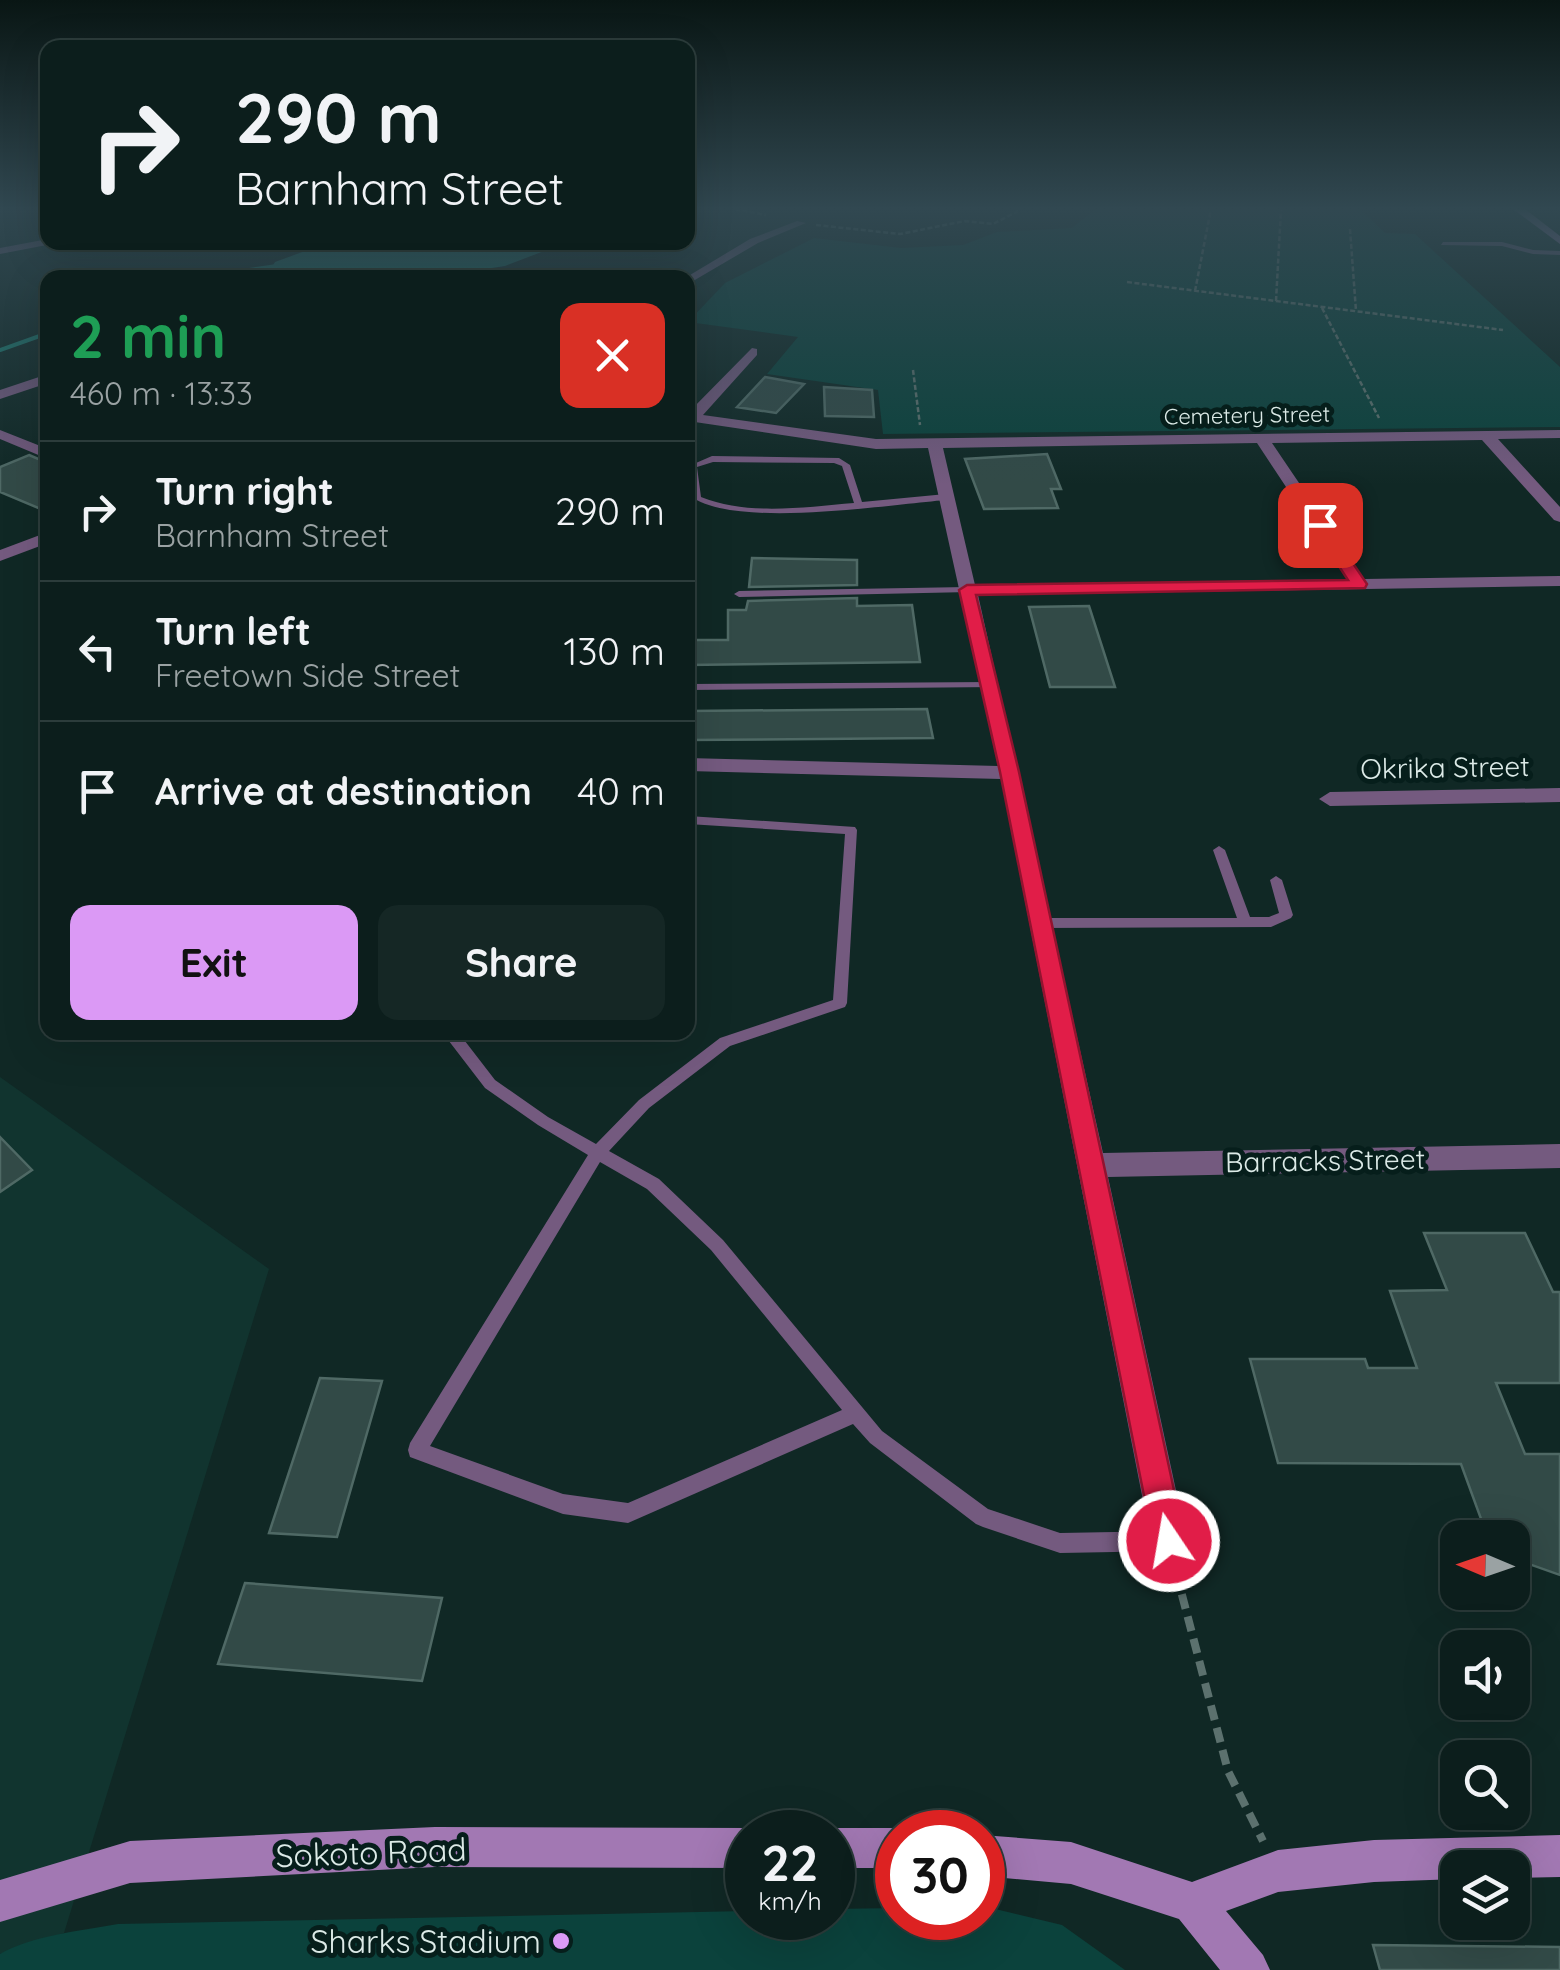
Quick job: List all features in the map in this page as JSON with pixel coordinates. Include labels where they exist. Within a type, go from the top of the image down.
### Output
[{"type":"street","points":[[695,413],[752,352]]},
{"type":"street","points":[[0,395],[40,381]]},
{"type":"street","points":[[19,389],[40,397]]},
{"type":"street","name":"Cemetery Street","points":[[695,419],[848,443],[1560,434]]},
{"type":"street","points":[[0,434],[40,452]]},
{"type":"street","points":[[1485,434],[1560,517]]},
{"type":"street","points":[[1261,437],[1359,584]]},
{"type":"street","points":[[928,443],[946,496],[1010,772],[1169,1541]]},
{"type":"street","points":[[0,556],[40,540]]},
{"type":"street","points":[[967,590],[1560,581]]},
{"type":"street","points":[[695,765],[1010,772]]},
{"type":"street","name":"Okrika Street","points":[[1330,798],[1560,795]]},
{"type":"street","name":"Barracks Street","points":[[1091,1165],[1560,1156]]},
{"type":"street","name":"Sokoto Road","points":[[0,1901],[130,1862],[435,1847],[725,1848]]},
{"type":"street","points":[[1192,1902],[1278,1870],[1374,1861],[1560,1856]]},
{"type":"street","points":[[1005,1857],[1071,1863],[1192,1902],[1248,1970]]},
{"type":"lane","points":[[695,465],[712,459],[836,460],[846,465],[858,503]]},
{"type":"lane","points":[[695,494],[712,506],[770,510],[946,496]]},
{"type":"lane","points":[[739,594],[967,590]]},
{"type":"lane","points":[[695,687],[990,685]]},
{"type":"lane","points":[[695,820],[851,830],[840,1004],[725,1042],[644,1104],[598,1152],[416,1450],[563,1504],[628,1512],[856,1413]]},
{"type":"lane","points":[[1219,850],[1244,922]]},
{"type":"lane","points":[[1041,923],[1271,922],[1286,915],[1276,880]]},
{"type":"lane","points":[[455,1040],[490,1084],[543,1122],[652,1184],[716,1245],[876,1437],[983,1517],[1060,1543],[1169,1541]]},
{"type":"path","points":[[1276,301],[1503,330]]},
{"type":"path","points":[[1355,301],[1356,311]]},
{"type":"path","points":[[1320,306],[1332,321],[1387,434]]},
{"type":"path","points":[[913,370],[928,443]]},
{"type":"path","points":[[1169,1541],[1228,1772],[1278,1870]]},
{"type":"shaded area","points":[[708,301],[1488,301],[1560,367],[1560,427],[883,434],[878,390],[767,374],[798,337],[695,323],[695,315]]},
{"type":"shaded area","points":[[0,1077],[269,1269],[64,1933],[0,1954]]},
{"type":"shaded area","name":"Sharks Stadium","points":[[875,1908],[875,1940],[1005,1940],[1005,1911],[1062,1925],[1125,1970],[0,1970],[0,1954],[27,1942],[118,1924],[725,1911],[725,1940],[855,1940],[855,1909]]},
{"type":"building","points":[[765,377],[804,384],[776,413],[737,407]]},
{"type":"building","points":[[824,387],[872,390],[874,417],[825,416]]},
{"type":"building","points":[[1047,454],[1061,489],[1051,489],[1058,508],[984,509],[965,459]]},
{"type":"building","points":[[29,455],[40,460],[40,509],[0,492],[0,467]]},
{"type":"building","points":[[752,558],[857,560],[857,585],[749,587]]},
{"type":"building","points":[[857,598],[857,606],[912,605],[920,662],[695,665],[695,640],[728,640],[728,610],[746,610],[748,601]]},
{"type":"building","points":[[1089,606],[1115,687],[1050,687],[1029,607]]},
{"type":"building","points":[[927,709],[933,738],[695,740],[695,711]]},
{"type":"building","points":[[0,1137],[32,1170],[0,1192]]},
{"type":"building","points":[[1424,1233],[1525,1233],[1553,1292],[1560,1292],[1560,1383],[1496,1383],[1525,1454],[1560,1454],[1560,1575],[1530,1564],[1530,1520],[1481,1520],[1461,1464],[1278,1463],[1250,1359],[1365,1359],[1368,1368],[1417,1368],[1390,1291],[1447,1290]]},
{"type":"building","points":[[320,1378],[382,1381],[337,1537],[269,1533]]},
{"type":"building","points":[[245,1583],[442,1598],[422,1681],[218,1664]]},
{"type":"building","points":[[1373,1945],[1560,1947],[1560,1970],[1380,1970]]},
{"type":"waterway","points":[[0,350],[40,336]]},
{"type":"place","name":"Sharks Stadium","points":[[561,1941]]},
{"type":"route","points":[[1169,1541],[1010,772],[967,590],[1359,584],[1320,525]]}]
